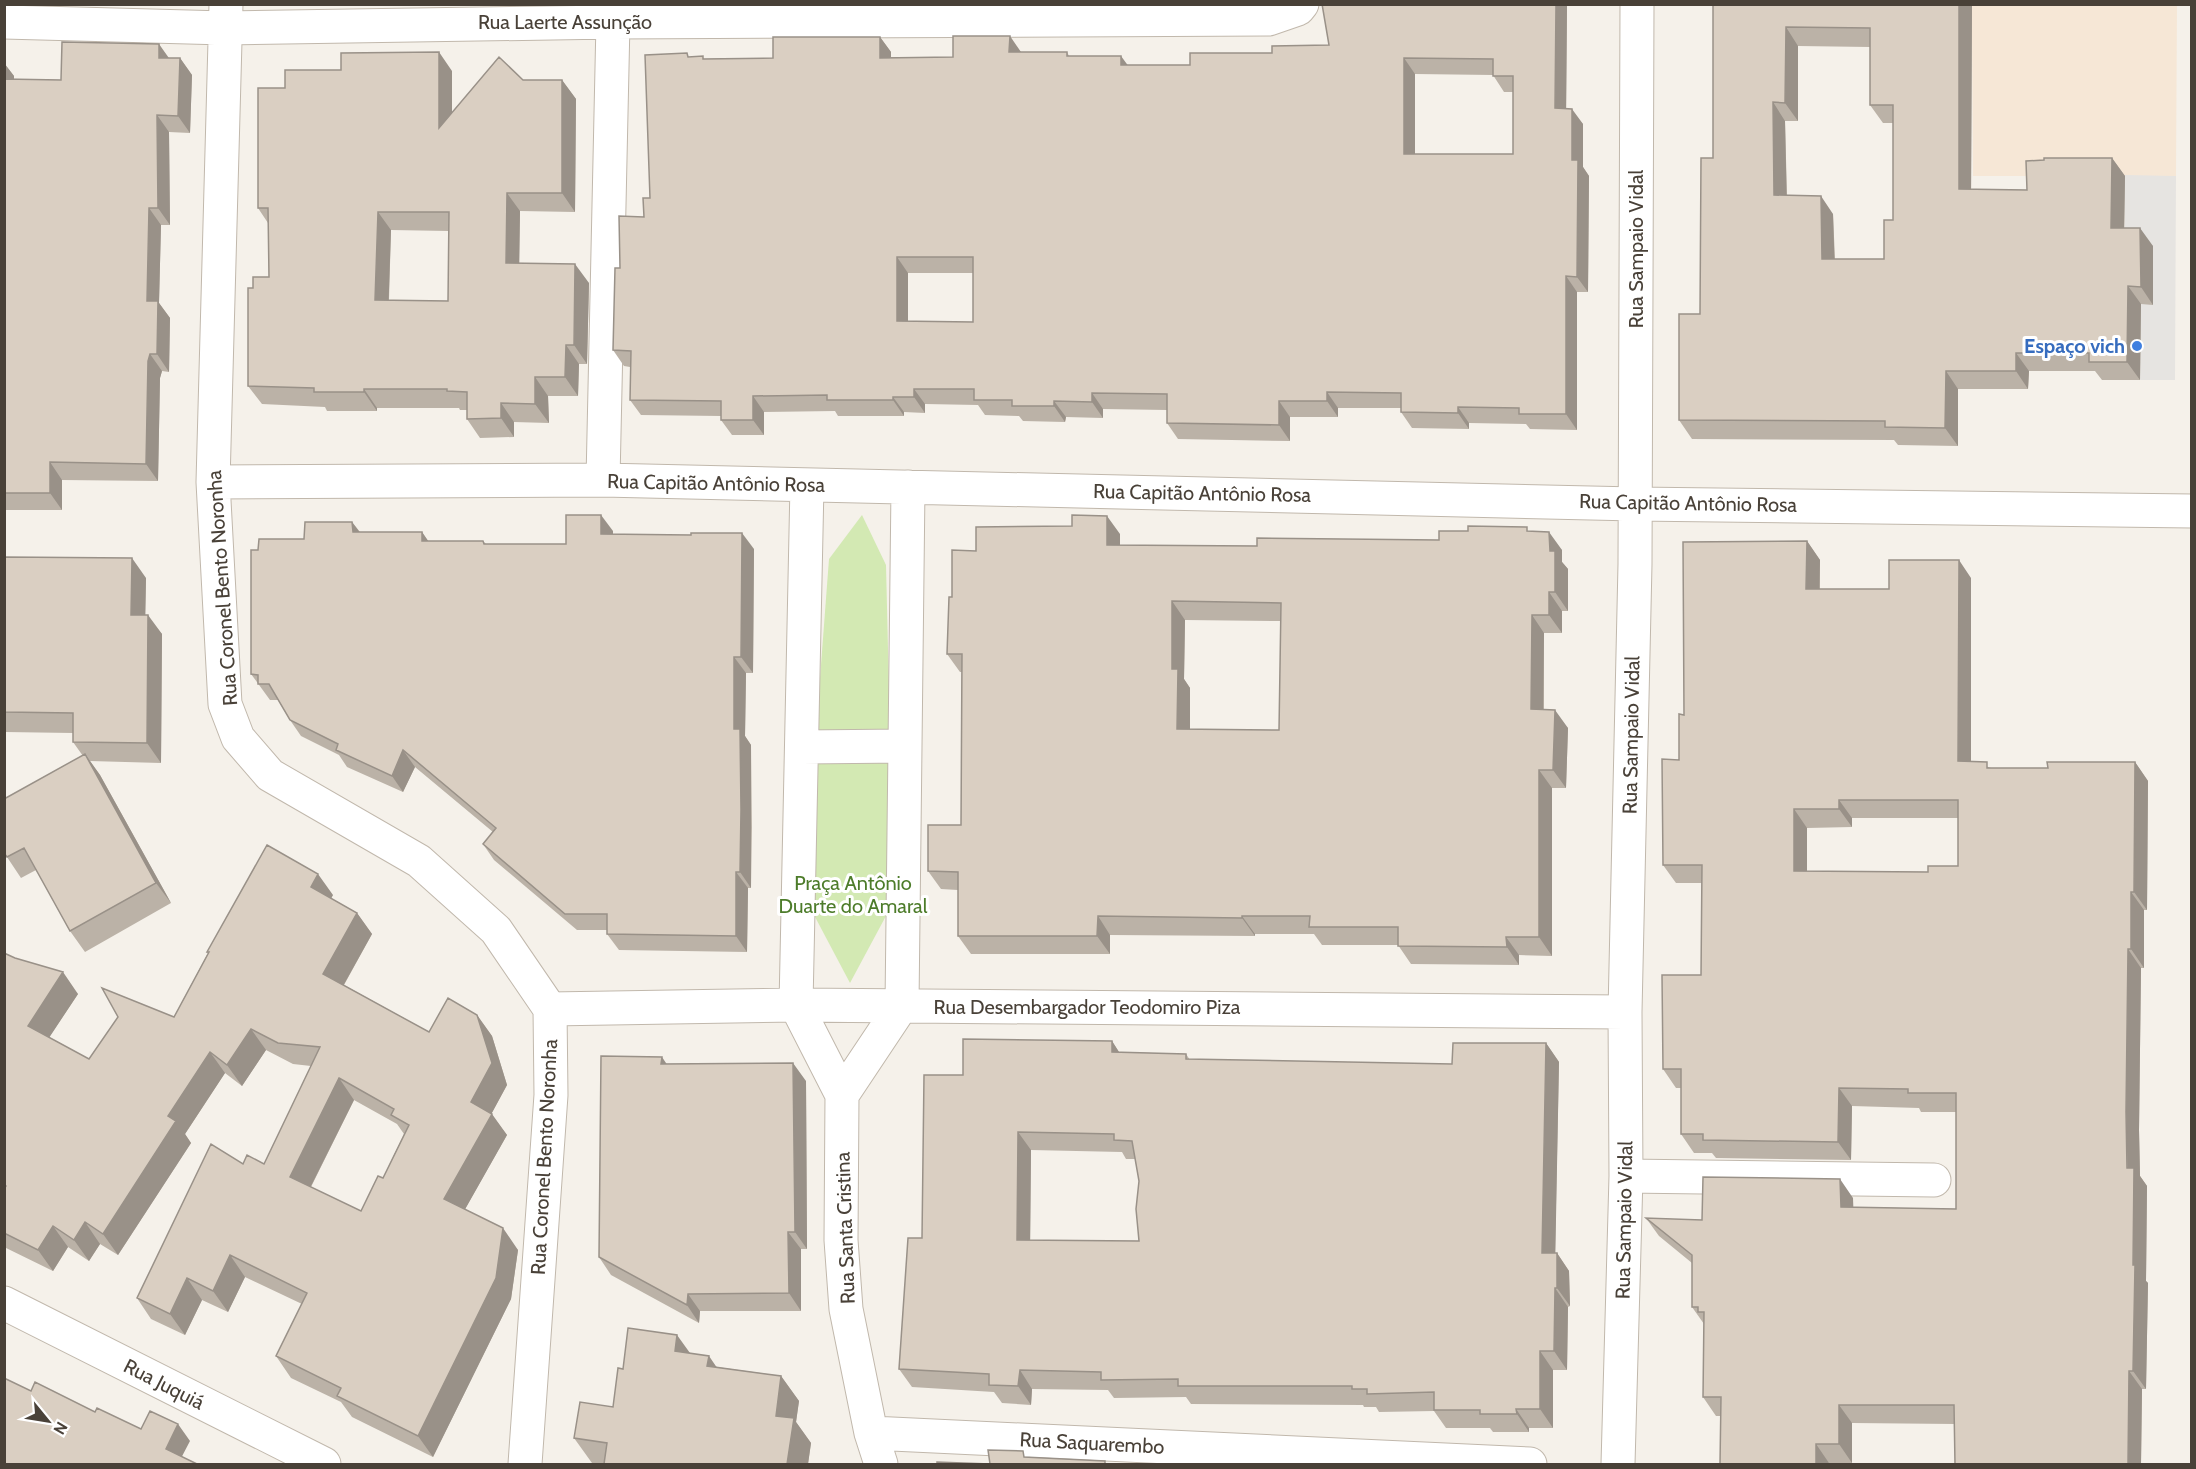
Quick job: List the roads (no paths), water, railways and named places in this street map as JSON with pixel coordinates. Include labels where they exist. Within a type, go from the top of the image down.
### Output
[{"type":"street","points":[[432,23],[472,4]]},
{"type":"street","name":"Rua Laerte Assunção","points":[[10,19],[225,16],[432,23],[1269,19],[1298,9],[1302,4]]},
{"type":"street","name":"Rua Sampaio Vidal","points":[[1618,1464],[1626,1176],[1624,1012],[1635,504],[1637,4]]},
{"type":"street","name":"Rua Coronel Bento Noronha","points":[[225,16],[213,482],[225,704],[238,738],[270,775],[419,861],[496,930],[550,1009],[551,1095],[525,1464]]},
{"type":"street","points":[[603,480],[613,22]]},
{"type":"street","name":"Rua Capitão Antônio Rosa","points":[[213,482],[603,480],[1635,504],[2192,512]]},
{"type":"street","points":[[796,1005],[807,485]]},
{"type":"street","points":[[842,1095],[902,1005],[909,487]]},
{"type":"street","points":[[802,747],[905,746]]},
{"type":"street","name":"Rua Santa Cristina","points":[[796,1005],[842,1095],[841,1240],[846,1309],[871,1433],[881,1464]]},
{"type":"street","name":"Rua Desembargador Teodomiro Piza","points":[[550,1009],[902,1005],[1624,1012]]},
{"type":"street","points":[[1626,1176],[1934,1180]]},
{"type":"street","name":"Rua Juquiá","points":[[4,1303],[324,1464]]},
{"type":"street","name":"Rua Saquarembo","points":[[871,1433],[1530,1464]]},
{"type":"place","name":"Espaço vich","points":[[2137,346]]},
{"type":"park label","name":"Praça Antônio Duarte do Amaral","points":[[853,894]]}]
